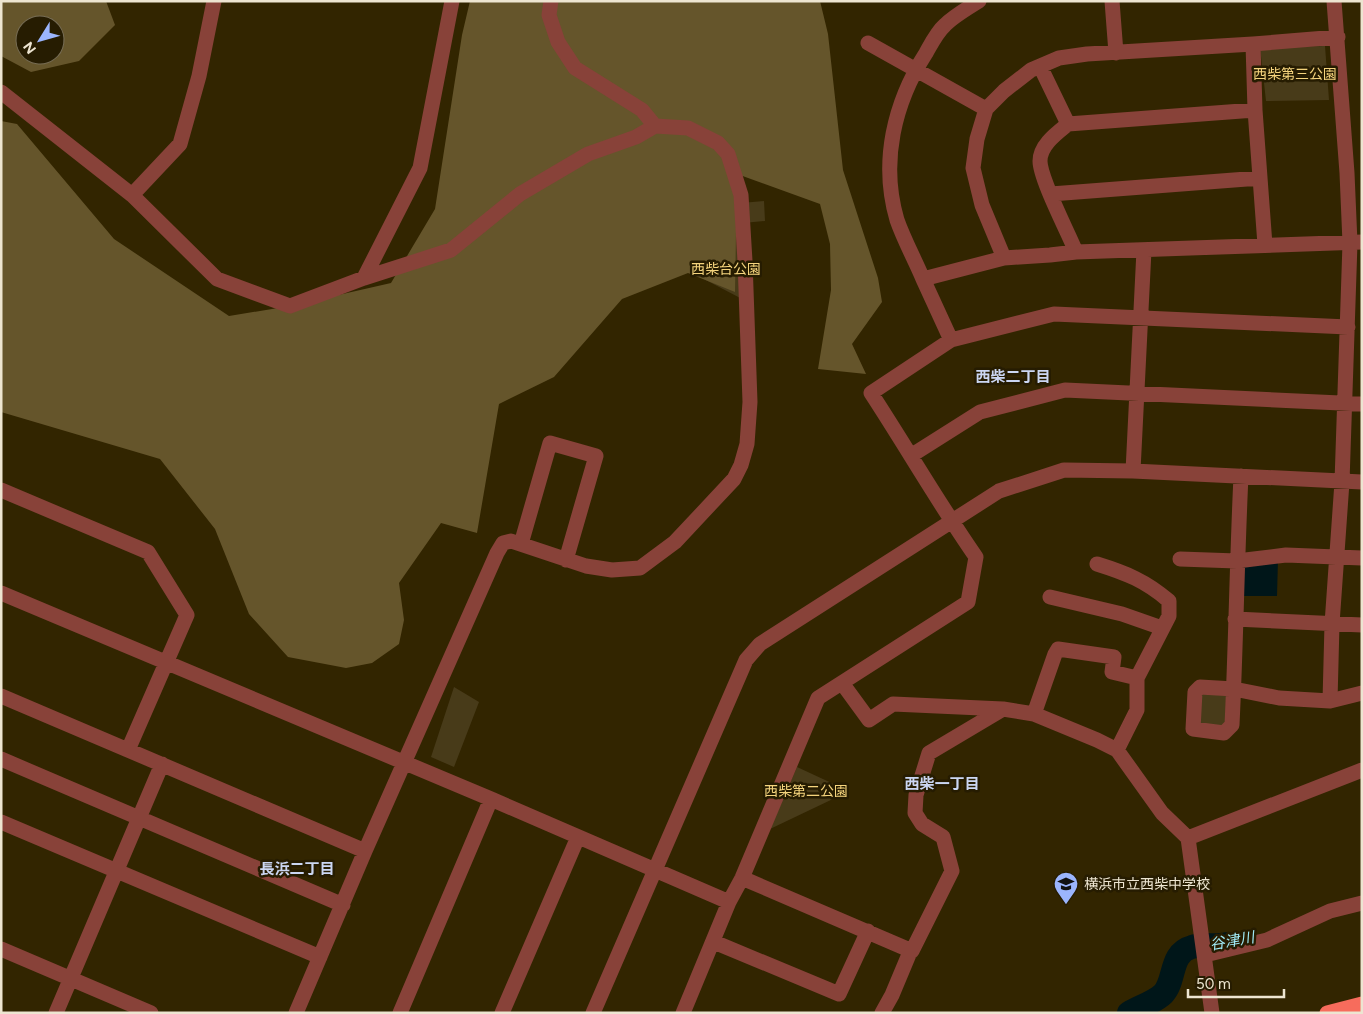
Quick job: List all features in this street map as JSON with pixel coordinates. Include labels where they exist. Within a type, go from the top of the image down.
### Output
[{"type":"highway","points":[[1327,1013],[1362,1004]]},
{"type":"street","points":[[132,195],[180,144],[199,76],[214,1]]},
{"type":"street","points":[[364,278],[420,168],[452,1]]},
{"type":"street","points":[[550,1],[549,15],[558,42],[575,68],[642,110],[655,126]]},
{"type":"street","points":[[951,340],[897,220],[890,163],[890,143],[903,96],[915,70],[944,25],[979,1]]},
{"type":"street","points":[[1112,1],[1116,53]]},
{"type":"street","points":[[1330,701],[1332,624],[1342,482],[1348,327],[1356,242],[1355,172],[1334,1]]},
{"type":"street","points":[[1004,258],[982,205],[973,168],[977,139],[986,109],[1004,91],[1031,70],[1059,58],[1087,54],[1338,37]]},
{"type":"street","points":[[868,43],[986,109]]},
{"type":"street","points":[[1253,44],[1255,110],[1266,245]]},
{"type":"street","points":[[1040,66],[1068,124]]},
{"type":"street","points":[[1,92],[132,195],[217,279],[290,306],[364,278],[451,250],[520,194],[588,154],[636,137],[655,126],[688,128],[718,143],[728,154],[741,195],[750,402],[747,444],[734,479],[675,542],[640,568],[612,570],[586,566],[511,541],[503,543],[365,851],[296,1013]]},
{"type":"street","points":[[1076,252],[1050,194],[1043,176],[1040,160],[1046,144],[1068,124],[1255,110]]},
{"type":"street","points":[[1050,194],[1260,178]]},
{"type":"street","points":[[923,279],[1004,258],[1076,252],[1356,242]]},
{"type":"street","points":[[1133,471],[1144,250]]},
{"type":"street","points":[[683,1013],[818,698],[968,602],[976,557],[871,393],[951,340],[1054,314],[1348,327]]},
{"type":"street","points":[[912,455],[980,412],[1065,390],[1362,404]]},
{"type":"street","points":[[521,544],[545,441],[596,456],[566,560]]},
{"type":"street","points":[[593,1013],[746,660],[760,644],[999,491],[1064,470],[1133,471],[1362,482]]},
{"type":"street","points":[[1241,476],[1236,561],[1234,689],[1279,698],[1330,701],[1362,693]]},
{"type":"street","points":[[1,490],[148,552],[187,615],[128,750]]},
{"type":"street","points":[[1180,559],[1236,561],[1286,555],[1362,558]]},
{"type":"street","points":[[1097,564],[1123,572],[1154,588],[1169,602],[1169,616],[1137,678],[1136,710],[1117,750]]},
{"type":"street","points":[[1,593],[491,799],[729,902]]},
{"type":"street","points":[[1050,597],[1122,614],[1162,628]]},
{"type":"street","points":[[1235,619],[1362,625]]},
{"type":"street","points":[[1034,714],[1058,649],[1114,657],[1112,672],[1137,678]]},
{"type":"street","points":[[842,683],[869,720],[893,704],[1003,709],[1034,714],[1117,750],[1162,813],[1188,838],[1212,1013]]},
{"type":"street","points":[[1,696],[365,851]]},
{"type":"street","points":[[882,1013],[892,995],[910,952],[952,871],[943,837],[922,824],[915,813],[916,795],[929,753],[1003,709]]},
{"type":"street","points":[[1,759],[343,906]]},
{"type":"street","points":[[56,1013],[162,764]]},
{"type":"street","points":[[1188,838],[1362,770]]},
{"type":"street","points":[[400,1013],[491,799]]},
{"type":"street","points":[[1,822],[320,957]]},
{"type":"street","points":[[502,1013],[578,837]]},
{"type":"street","points":[[742,878],[912,951]]},
{"type":"street","points":[[1205,956],[1267,940],[1330,911],[1362,903]]},
{"type":"street","points":[[714,942],[840,994],[868,931]]},
{"type":"street","points":[[1,949],[151,1013]]},
{"type":"green space","points":[[1,1],[106,1],[115,25],[79,61],[65,64],[65,15],[15,15],[15,63],[1,56]]},
{"type":"green space","points":[[470,1],[820,1],[828,34],[843,170],[878,278],[882,302],[852,344],[866,374],[818,369],[831,290],[830,244],[820,204],[737,174],[735,292],[688,273],[622,299],[554,377],[499,404],[477,533],[441,523],[399,583],[404,620],[399,644],[372,663],[346,668],[288,657],[249,614],[215,529],[160,459],[1,412],[1,121],[17,124],[114,239],[229,316],[290,306],[391,283],[435,209],[462,35]]},
{"type":"green space","name":"西柴第三公園","points":[[1325,46],[1329,100],[1266,101],[1260,47]]},
{"type":"green space","points":[[18,65],[62,65],[31,72]]},
{"type":"green space","name":"西柴台公園","points":[[764,201],[765,221],[743,223],[744,300],[700,277],[741,203]]},
{"type":"green space","points":[[454,687],[479,702],[454,767],[431,757]]},
{"type":"green space","points":[[1201,692],[1228,694],[1225,726],[1198,724]]},
{"type":"green space","name":"西柴第二公園","points":[[797,767],[838,786],[835,798],[770,829]]},
{"type":"shaded area","points":[[1278,559],[1277,596],[1243,596],[1244,568],[1246,564]]},
{"type":"waterway","name":"谷津川","points":[[1129,1013],[1163,994],[1170,982],[1176,961],[1185,950],[1196,946],[1227,944]]},
{"type":"place","name":"横浜市立西柴中学校","points":[[1066,905]]},
{"type":"district","name":"西柴二丁目","points":[[1013,377]]},
{"type":"district","name":"西柴一丁目","points":[[942,784]]},
{"type":"district","name":"長浜二丁目","points":[[297,869]]}]
